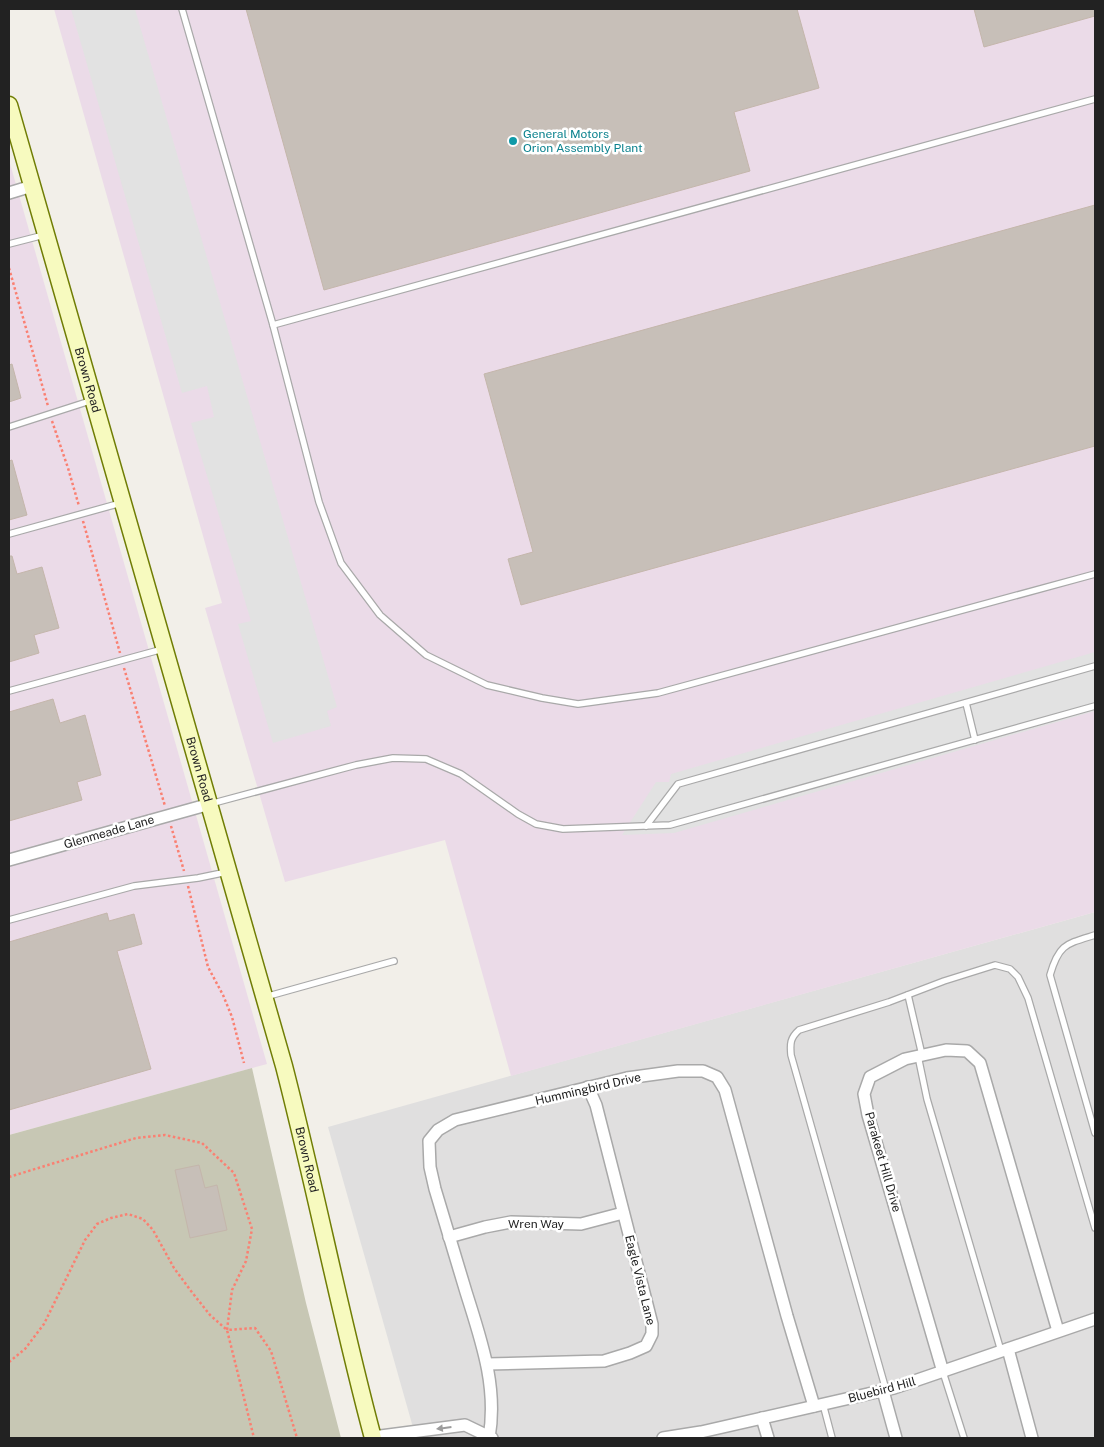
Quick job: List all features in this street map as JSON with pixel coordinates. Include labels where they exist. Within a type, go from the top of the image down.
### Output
[{"type":"main road","name":"Brown Road","points":[[9,105],[265,997],[302,1137],[342,1313],[373,1437]]},
{"type":"street","points":[[9,193],[32,186]]},
{"type":"street","name":"Glenmeade Lane","points":[[9,860],[210,804]]},
{"type":"street","name":"Parakeet Hill Drive","points":[[943,1372],[868,1115],[864,1094],[870,1077],[905,1059],[946,1050],[967,1051],[980,1063],[1058,1332]]},
{"type":"street","name":"Hummingbird Drive","points":[[489,1438],[492,1404],[487,1364],[435,1189],[430,1167],[429,1142],[438,1130],[455,1120],[627,1078],[678,1071],[703,1071],[718,1077],[725,1090],[787,1316],[818,1405]]},
{"type":"street","name":"Eagle Vista Lane","points":[[487,1364],[604,1361],[646,1346],[652,1334],[652,1324],[596,1104],[588,1087]]},
{"type":"street","name":"Wren Way","points":[[449,1237],[511,1222],[581,1224],[623,1213]]},
{"type":"street","name":"Bluebird Hill","points":[[663,1438],[701,1432],[884,1391],[1095,1319]]},
{"type":"street","points":[[1004,1350],[1032,1438]]},
{"type":"street","points":[[884,1391],[896,1438]]},
{"type":"street","points":[[762,1418],[768,1438]]},
{"type":"street","points":[[373,1437],[465,1425],[489,1438]]},
{"type":"lane","points":[[182,9],[274,325],[319,502],[341,562],[380,615],[426,655],[487,685],[578,704],[658,693],[1095,574]]},
{"type":"lane","points":[[274,325],[1095,99]]},
{"type":"lane","points":[[9,244],[46,234]]},
{"type":"lane","points":[[9,426],[94,400]]},
{"type":"lane","points":[[9,534],[123,503]]},
{"type":"lane","points":[[9,691],[165,648]]},
{"type":"lane","points":[[646,826],[678,784],[1095,666]]},
{"type":"lane","points":[[966,703],[975,740]]},
{"type":"lane","points":[[210,804],[356,765],[393,758],[426,759],[461,774],[518,814],[536,824],[562,829],[670,824],[1095,706]]},
{"type":"lane","points":[[9,920],[134,886],[198,878],[229,871]]},
{"type":"lane","points":[[1095,935],[1063,947],[1055,958],[1050,975],[1095,1133]]},
{"type":"lane","points":[[265,997],[394,962]]},
{"type":"lane","points":[[884,1391],[861,1297],[791,1055],[790,1044],[792,1036],[799,1030],[995,965],[1010,969],[1018,977],[1028,998],[1095,1228]]},
{"type":"lane","points":[[908,995],[927,1099],[1004,1350]]},
{"type":"lane","points":[[943,1372],[964,1438]]},
{"type":"lane","points":[[818,1405],[832,1438]]},
{"type":"path","points":[[9,1178],[136,1138],[165,1135],[202,1143],[234,1173],[252,1229],[246,1261],[232,1290],[227,1330],[254,1438]]},
{"type":"path","points":[[9,1362],[24,1349],[44,1324],[85,1240],[98,1224],[110,1218],[128,1214],[142,1219],[153,1230],[174,1268],[210,1315],[227,1330],[255,1328],[272,1351],[296,1438]]},
{"type":"shaded area","points":[[54,9],[1095,9],[1095,912],[511,1076],[445,840],[285,882],[205,608],[222,603]]},
{"type":"shaded area","points":[[71,9],[135,9],[337,707],[327,711],[331,726],[273,743],[238,624],[251,621],[191,423],[214,417],[207,386],[182,393]]},
{"type":"shaded area","points":[[9,160],[267,1064],[9,1135]]},
{"type":"shaded area","points":[[1095,652],[1095,711],[674,833],[622,835],[656,782],[669,782],[671,774]]},
{"type":"shaded area","points":[[1095,912],[1095,1438],[416,1438],[328,1127]]},
{"type":"shaded area","points":[[252,1068],[306,1303],[341,1438],[9,1438],[9,1135]]},
{"type":"building","name":"General Motors Orion Assembly Plant","points":[[246,9],[797,9],[819,88],[734,112],[750,171],[324,290]]},
{"type":"building","points":[[974,9],[1095,9],[1095,16],[984,47]]},
{"type":"building","points":[[1095,205],[1095,446],[521,605],[508,559],[533,552],[484,374]]},
{"type":"building","points":[[12,364],[21,398],[9,402],[9,365]]},
{"type":"building","points":[[12,460],[27,515],[9,520],[9,461]]},
{"type":"building","points":[[9,556],[12,556],[17,574],[42,567],[59,628],[34,635],[39,653],[9,662]]},
{"type":"building","points":[[53,699],[60,723],[85,715],[101,775],[77,782],[82,800],[9,821],[9,712]]},
{"type":"building","points":[[107,913],[109,921],[134,914],[142,944],[117,951],[151,1069],[9,1110],[9,942]]},
{"type":"building","points":[[199,1165],[205,1188],[217,1185],[227,1230],[190,1238],[175,1170]]},
{"type":"place","name":"General Motors Orion Assembly Plant","points":[[513,141]]}]
